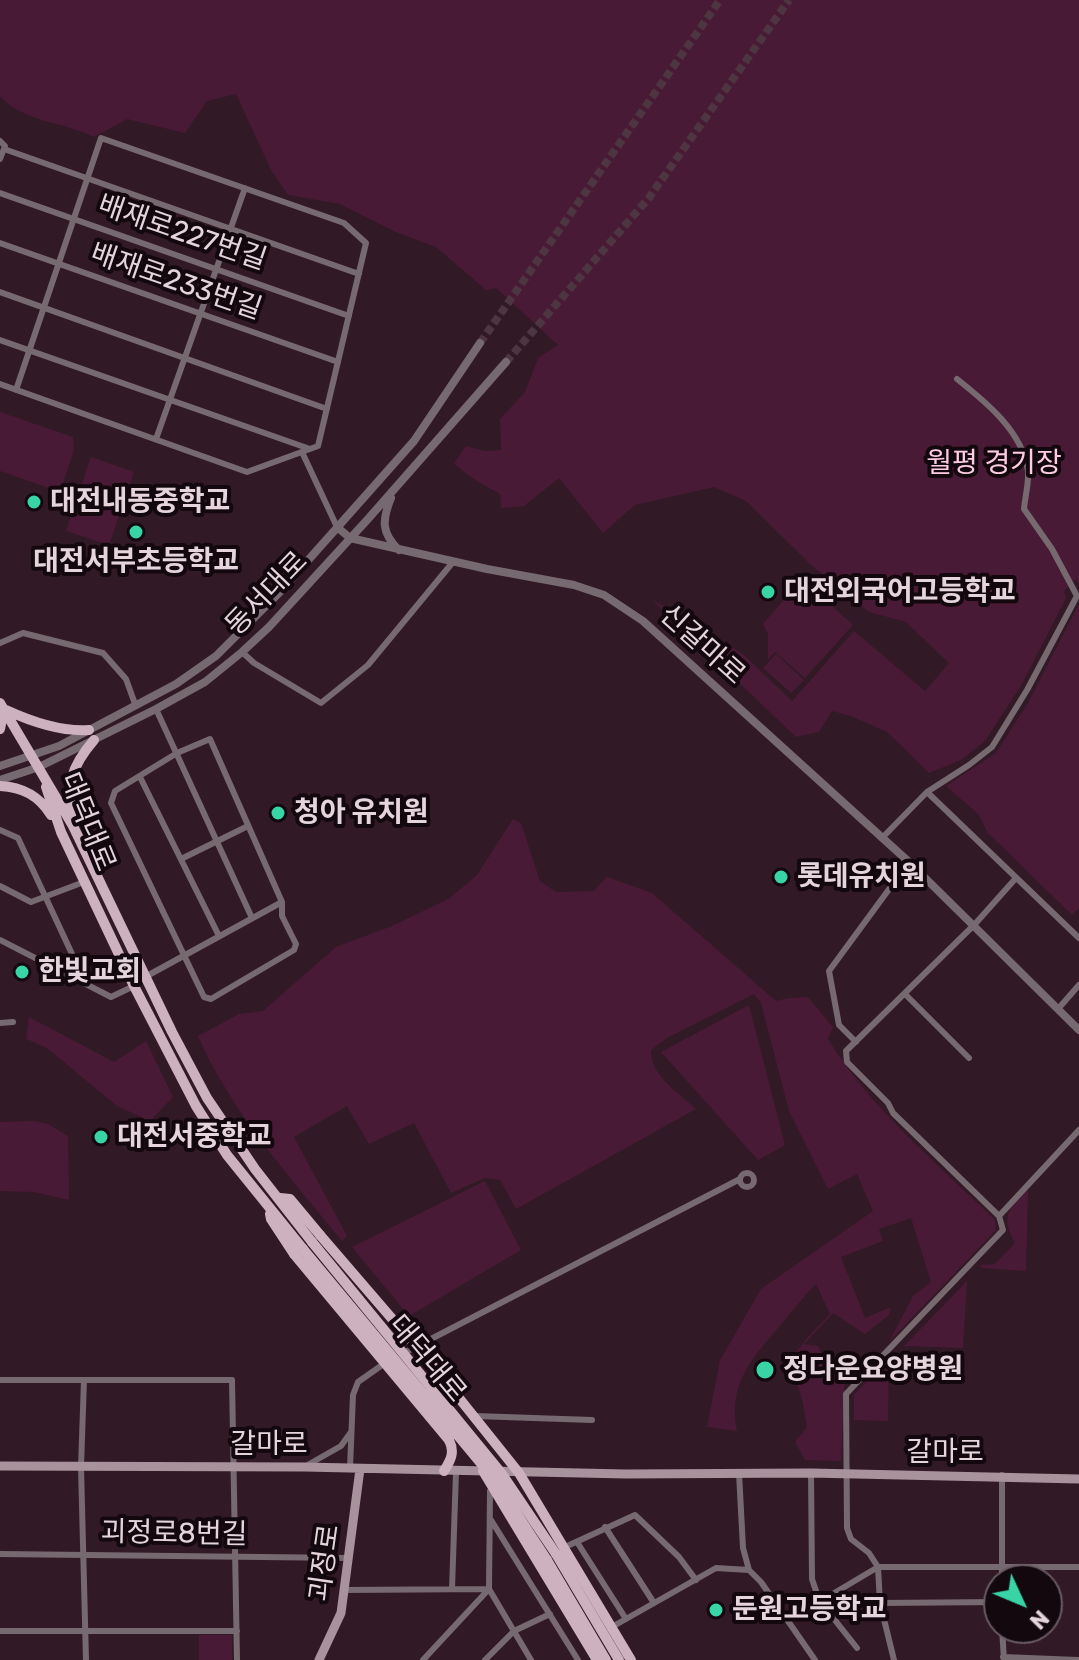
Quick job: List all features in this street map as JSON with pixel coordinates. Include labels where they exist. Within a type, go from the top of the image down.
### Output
[{"type":"main road","points":[[2,706],[21,717],[92,735],[72,775],[68,793],[73,826]]},
{"type":"main road","points":[[0,729],[2,706]]},
{"type":"main road","points":[[2,706],[39,767]]},
{"type":"main road","name":"대덕대로","points":[[39,767],[73,826],[187,1063],[221,1121],[280,1198],[307,1245]]},
{"type":"main road","name":"대덕대로","points":[[39,767],[61,832],[84,882],[176,1070],[210,1130],[245,1179],[307,1245],[556,1554],[619,1660]]},
{"type":"main road","points":[[0,786],[12,786],[28,792],[42,802],[61,832]]},
{"type":"main road","points":[[307,1245],[443,1378],[475,1416],[519,1473],[556,1554],[631,1660]]},
{"type":"main road","points":[[307,1245],[449,1440],[453,1448],[450,1471]]},
{"type":"main road","name":"갈마로","points":[[0,1466],[1002,1475],[1079,1479]]},
{"type":"main road","name":"괴정로","points":[[319,1660],[341,1613],[355,1468]]},
{"type":"main road","points":[[483,1471],[597,1660]]},
{"type":"main road","name":"대덕대로","points":[[556,1554],[606,1660]]},
{"type":"street","points":[[0,384],[16,390],[156,439],[247,472],[318,446],[366,243],[344,223],[101,138],[16,390]]},
{"type":"street","points":[[0,141],[5,146],[0,159]]},
{"type":"street","points":[[4,149],[359,274]]},
{"type":"street","points":[[156,439],[245,188]]},
{"type":"street","name":"배재로227번길","points":[[0,193],[349,316]]},
{"type":"street","name":"배재로233번길","points":[[0,243],[338,362]]},
{"type":"street","points":[[0,292],[327,409]]},
{"type":"street","points":[[0,340],[310,449]]},
{"type":"street","name":"동서대로","points":[[0,780],[39,767],[135,704],[176,684],[216,656],[250,624],[414,441],[480,343]]},
{"type":"street","name":"동서대로","points":[[0,766],[92,735],[156,709],[205,682],[269,627],[506,362]]},
{"type":"street","points":[[883,837],[927,792],[992,747],[1027,690],[1077,596],[1052,549],[1024,509],[1028,472],[1021,450],[1001,418],[957,379]]},
{"type":"street","points":[[302,452],[337,527],[350,538]]},
{"type":"street","points":[[393,491],[383,526],[389,541],[399,550]]},
{"type":"street","name":"신갈마로","points":[[350,538],[453,562],[561,581],[604,595],[643,621],[883,837],[975,924],[1079,1030]]},
{"type":"street","points":[[242,652],[254,663],[321,703],[368,665],[453,562]]},
{"type":"street","points":[[0,643],[23,633],[103,653],[126,679],[135,704]]},
{"type":"street","points":[[156,709],[252,918]]},
{"type":"street","points":[[210,739],[282,902],[282,916],[296,944],[294,950],[211,999],[204,997],[111,803],[115,791],[177,753],[210,739]]},
{"type":"street","points":[[140,777],[219,936]]},
{"type":"street","points":[[927,792],[1079,938]]},
{"type":"street","points":[[181,859],[248,826]]},
{"type":"street","points":[[0,830],[18,838],[86,984]]},
{"type":"street","points":[[856,1042],[839,1025],[829,971],[909,862]]},
{"type":"street","points":[[894,1660],[880,1603],[878,1567],[869,1553],[851,1539],[847,1528],[846,1394],[1003,1230],[999,1216],[893,1113],[888,1103],[847,1062],[846,1051],[975,924],[1016,878]]},
{"type":"street","points":[[0,886],[31,902],[84,882]]},
{"type":"street","points":[[145,977],[282,902]]},
{"type":"street","points":[[0,940],[111,997],[134,986]]},
{"type":"street","points":[[1058,1009],[1079,985]]},
{"type":"street","points":[[905,994],[969,1058]]},
{"type":"street","points":[[0,1023],[13,1022]]},
{"type":"street","points":[[999,1216],[1079,1130]]},
{"type":"street","points":[[355,1468],[351,1432],[353,1395],[358,1382],[376,1368],[740,1179]]},
{"type":"street","points":[[0,1380],[232,1380],[237,1660]]},
{"type":"street","points":[[84,1380],[81,1467],[86,1660]]},
{"type":"street","name":"대덕대로","points":[[475,1416],[592,1420]]},
{"type":"street","points":[[304,1467],[341,1446],[351,1432]]},
{"type":"street","points":[[450,1471],[452,1589]]},
{"type":"street","points":[[739,1473],[743,1548],[749,1570],[789,1620],[815,1660]]},
{"type":"street","points":[[811,1473],[812,1579],[819,1600],[857,1648]]},
{"type":"street","points":[[1002,1475],[1003,1564]]},
{"type":"street","points":[[490,1491],[489,1589],[531,1660]]},
{"type":"street","points":[[556,1554],[605,1527],[635,1515],[679,1557],[696,1580]]},
{"type":"street","points":[[491,1520],[578,1660]]},
{"type":"street","points":[[605,1527],[654,1603]]},
{"type":"street","points":[[577,1542],[626,1619]]},
{"type":"street","name":"괴정로8번길","points":[[0,1554],[348,1558]]},
{"type":"street","points":[[789,1620],[878,1567],[983,1565]]},
{"type":"street","points":[[610,1628],[716,1568],[749,1570]]},
{"type":"street","points":[[344,1590],[489,1589]]},
{"type":"street","points":[[423,1660],[489,1589]]},
{"type":"street","points":[[880,1603],[983,1602]]},
{"type":"street","points":[[485,1660],[514,1631],[550,1614]]},
{"type":"street","points":[[0,1631],[237,1631]]},
{"type":"street","points":[[1003,1659],[1078,1660]]},
{"type":"green space","name":"월평 경기장","points":[[0,0],[1079,0],[1079,585],[1076,579],[1064,591],[1066,598],[1022,684],[985,741],[961,760],[929,773],[887,732],[851,716],[832,711],[819,732],[796,737],[652,600],[744,655],[792,701],[854,631],[925,691],[949,663],[906,622],[869,612],[810,564],[746,501],[714,487],[635,505],[603,533],[559,478],[524,506],[501,508],[500,494],[454,463],[466,446],[485,451],[501,450],[500,419],[525,392],[538,358],[558,345],[496,288],[486,290],[436,247],[396,232],[340,204],[288,195],[271,170],[236,94],[207,101],[185,133],[127,119],[94,137],[20,112],[0,96]]},
{"type":"green space","points":[[0,412],[73,437],[74,450],[60,492],[0,471]]},
{"type":"green space","points":[[91,457],[134,472],[109,545],[66,531]]},
{"type":"green space","points":[[802,579],[853,625],[805,678],[775,652],[768,659],[768,634],[763,624]]},
{"type":"green space","points":[[1079,604],[1079,908],[1072,915],[988,833],[979,815],[946,786],[996,753],[1028,703]]},
{"type":"green space","points":[[776,654],[804,680],[791,693],[763,668]]},
{"type":"green space","points":[[513,819],[521,823],[540,881],[556,892],[594,891],[607,877],[652,893],[776,1001],[808,997],[833,1027],[828,1039],[864,1089],[995,1220],[996,1230],[889,1342],[913,1296],[931,1282],[911,1218],[879,1229],[883,1241],[841,1257],[865,1318],[891,1307],[889,1315],[865,1334],[833,1313],[804,1344],[818,1346],[828,1363],[845,1374],[841,1461],[805,1460],[795,1442],[807,1427],[801,1395],[794,1381],[782,1372],[807,1338],[830,1314],[816,1284],[745,1371],[736,1398],[737,1431],[707,1427],[720,1360],[761,1289],[873,1211],[857,1174],[828,1189],[789,1111],[761,1003],[754,994],[667,1038],[651,1050],[660,1075],[696,1109],[516,1209],[500,1180],[485,1178],[451,1193],[414,1123],[369,1144],[347,1106],[294,1137],[347,1236],[342,1241],[263,1143],[212,1064],[198,1036],[239,1014],[263,1011],[336,947],[392,926],[450,898],[477,875]]},
{"type":"green space","points":[[749,1005],[785,1145],[758,1160],[661,1052]]},
{"type":"green space","points":[[29,1017],[114,1062],[146,1041],[173,1097],[150,1121],[117,1106],[47,1048],[26,1039]]},
{"type":"green space","points":[[34,1121],[48,1124],[68,1136],[69,1200],[34,1192],[0,1191],[0,1122]]},
{"type":"green space","points":[[485,1181],[521,1250],[409,1316],[352,1247]]},
{"type":"green space","points":[[1028,1190],[1026,1271],[982,1268],[980,1265],[995,1264],[1015,1243],[1008,1227],[1008,1214]]},
{"type":"green space","points":[[967,1281],[963,1348],[904,1346]]},
{"type":"green space","points":[[889,1358],[888,1421],[854,1420],[854,1395]]},
{"type":"green space","points":[[199,1635],[232,1635],[232,1660],[199,1660]]},
{"type":"tunnel","points":[[480,343],[720,0]]},
{"type":"tunnel","points":[[506,362],[648,199],[789,0]]},
{"type":"place","name":"대전내동중학교","points":[[34,502]]},
{"type":"place","name":"대전서부초등학교","points":[[136,532]]},
{"type":"place","name":"대전외국어고등학교","points":[[768,592]]},
{"type":"place","name":"청아 유치원","points":[[278,813]]},
{"type":"place","name":"롯데유치원","points":[[781,877]]},
{"type":"place","name":"한빛교회","points":[[22,972]]},
{"type":"place","name":"대전서중학교","points":[[101,1137]]},
{"type":"place","name":"정다운요양병원","points":[[765,1370]]},
{"type":"place","name":"둔원고등학교","points":[[716,1610]]}]
